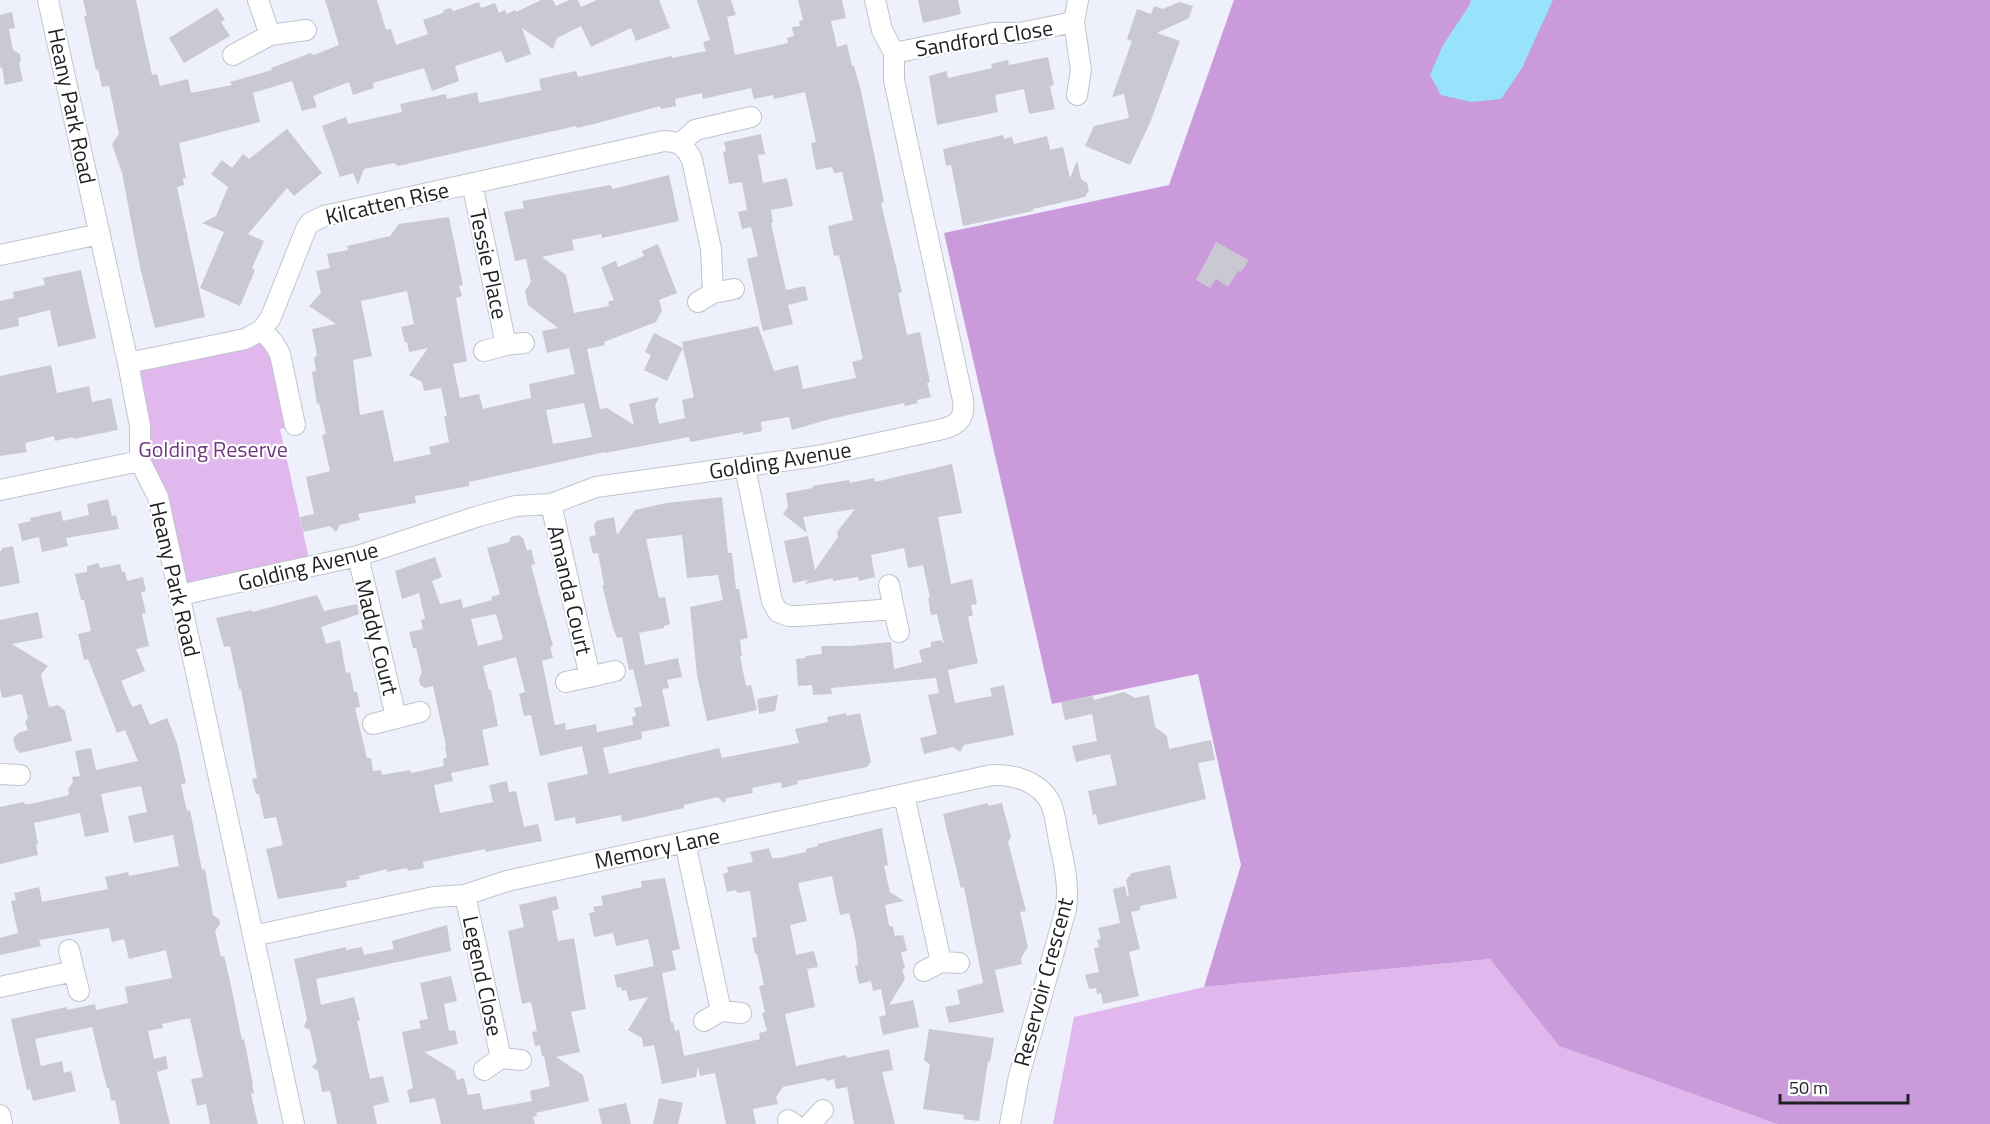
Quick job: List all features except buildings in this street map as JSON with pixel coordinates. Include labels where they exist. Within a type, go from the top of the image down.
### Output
[{"type":"street","name":"Heany Park Road","points":[[48,0],[128,363],[140,426],[141,460],[158,496],[294,1124]]},
{"type":"street","points":[[258,0],[270,35]]},
{"type":"street","name":"Golding Avenue","points":[[180,595],[358,556],[516,506],[551,504],[596,487],[674,474],[745,467],[818,456],[943,429],[957,423],[964,412],[963,400],[894,80],[894,53],[882,30],[875,0]]},
{"type":"street","name":"Sandford Close","points":[[1077,95],[1081,62],[1074,22],[1078,0]]},
{"type":"street","name":"Sandford Close","points":[[894,53],[993,33],[1020,33],[1074,22]]},
{"type":"street","points":[[232,55],[270,35],[306,30]]},
{"type":"street","points":[[734,289],[706,297],[711,249],[692,160],[680,144],[695,130],[751,117]]},
{"type":"street","name":"Kilcatten Rise","points":[[262,330],[271,316],[302,236],[310,223],[332,213],[664,141],[680,144]]},
{"type":"street","name":"Tessie Place","points":[[472,183],[515,344],[484,351]]},
{"type":"street","points":[[0,255],[100,234]]},
{"type":"street","points":[[128,363],[240,340],[262,330],[280,354],[296,425]]},
{"type":"street","points":[[0,490],[141,460]]},
{"type":"street","points":[[745,467],[772,601],[778,612],[789,616],[799,616],[894,609]]},
{"type":"street","name":"Amanda Court","points":[[551,504],[590,676]]},
{"type":"street","name":"Maddy Court","points":[[358,556],[396,717]]},
{"type":"street","points":[[889,585],[899,632]]},
{"type":"street","name":"Amanda Court","points":[[566,682],[615,671]]},
{"type":"street","name":"Maddy Court","points":[[373,724],[420,712]]},
{"type":"street","points":[[0,774],[20,775]]},
{"type":"street","name":"Memory Lane","points":[[253,936],[434,897],[465,895],[499,883],[1003,775],[1020,778],[1035,786],[1047,797],[1051,805]]},
{"type":"street","points":[[904,795],[942,965]]},
{"type":"street","name":"Reservoir Crescent","points":[[1010,1124],[1019,1076],[1067,899],[1068,884],[1051,805]]},
{"type":"street","points":[[685,842],[712,1016],[741,1014]]},
{"type":"street","name":"Legend Close","points":[[465,895],[501,1058]]},
{"type":"street","points":[[69,950],[79,992]]},
{"type":"street","points":[[0,987],[74,971]]},
{"type":"street","name":"Legend Close","points":[[484,1070],[501,1058],[521,1060]]},
{"type":"street","points":[[0,1115],[2,1124]]},
{"type":"green space","name":"Golding Reserve","points":[[262,330],[295,425],[280,429],[311,568],[180,595],[128,363]]},
{"type":"green space","points":[[1490,959],[1559,1046],[1777,1124],[1053,1124],[1074,1017],[1204,987]]},
{"type":"shaded area","points":[[1234,0],[1990,0],[1990,1124],[1777,1124],[1559,1046],[1490,959],[1204,987],[1241,865],[1198,674],[1052,704],[944,233],[1169,185]]},
{"type":"water","points":[[1471,0],[1553,0],[1522,68],[1501,99],[1471,102],[1441,95],[1430,75],[1443,45]]}]
